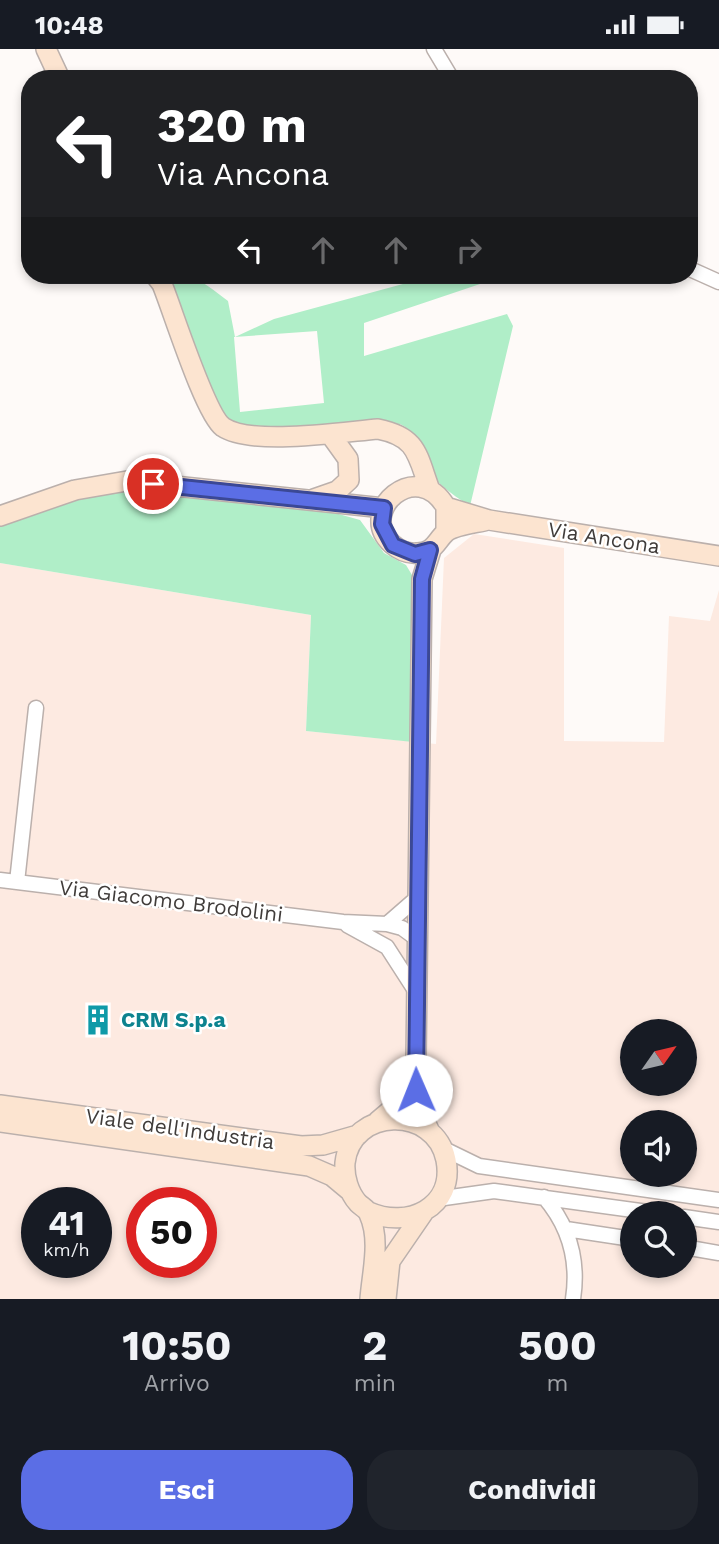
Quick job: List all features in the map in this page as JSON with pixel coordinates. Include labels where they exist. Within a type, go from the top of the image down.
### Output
[{"type":"main road","points":[[46,49],[56,70]]},
{"type":"main road","points":[[162,284],[209,408],[223,428],[247,436],[330,434],[378,429],[398,433],[412,443],[430,490]]},
{"type":"main road","points":[[313,499],[337,491],[349,480],[348,459],[330,434]]},
{"type":"main road","points":[[401,489],[413,469],[417,454]]},
{"type":"main road","points":[[0,516],[75,490],[127,481],[313,499],[343,504],[383,516]]},
{"type":"main road","points":[[422,579],[408,553],[388,540],[383,516],[390,497],[401,489],[410,486],[430,490]]},
{"type":"main road","name":"Via Ancona","points":[[430,490],[446,507],[489,520],[719,556]]},
{"type":"main road","points":[[386,1299],[390,1261],[401,1240],[431,1205],[447,1174],[442,1148],[429,1130],[419,1108],[415,1059],[422,579],[430,550],[446,532],[446,507]]},
{"type":"main road","name":"Via Ancona","points":[[446,532],[489,520]]},
{"type":"main road","points":[[408,553],[430,550]]},
{"type":"main road","points":[[370,1299],[375,1238],[369,1212],[350,1191],[345,1162],[358,1135],[378,1121],[404,1095],[415,1059]]},
{"type":"main road","name":"Viale dell'Industria","points":[[0,1105],[301,1146],[323,1145],[358,1135]]},
{"type":"main road","points":[[378,1121],[404,1119],[429,1130]]},
{"type":"main road","name":"Viale dell'Industria","points":[[0,1122],[309,1167],[332,1176],[350,1191]]},
{"type":"main road","points":[[369,1212],[397,1220],[431,1205]]},
{"type":"street","points":[[434,49],[447,70]]},
{"type":"street","points":[[698,273],[719,282]]},
{"type":"street","points":[[17,882],[36,708]]},
{"type":"street","name":"Via Giacomo Brodolini","points":[[0,880],[343,922],[387,924],[401,928],[417,939]]},
{"type":"street","points":[[387,924],[418,897]]},
{"type":"street","name":"Via Giacomo Brodolini","points":[[343,922],[387,947],[416,993]]},
{"type":"street","points":[[387,947],[417,939]]},
{"type":"street","points":[[442,1148],[479,1166],[719,1201]]},
{"type":"street","points":[[431,1205],[494,1191],[620,1208]]},
{"type":"street","points":[[544,1197],[560,1216],[573,1247],[573,1299]]},
{"type":"street","points":[[697,1219],[719,1222]]},
{"type":"street","points":[[565,1229],[620,1237]]},
{"type":"street","points":[[697,1249],[719,1253]]},
{"type":"shaded area","points":[[474,534],[564,548],[564,741],[664,742],[669,616],[710,621],[719,590],[719,1299],[0,1299],[0,563],[311,615],[306,731],[436,744],[444,558]]},
{"type":"green space","points":[[172,284],[204,284],[228,301],[235,337],[274,319],[403,284],[480,284],[364,323],[364,356],[507,314],[513,326],[470,506],[436,480],[416,438],[400,424],[249,430],[222,415]],"holes":[[[317,331],[324,403],[240,412],[234,337]]]},
{"type":"green space","points":[[127,490],[335,513],[360,520],[384,553],[406,565],[412,575],[413,742],[306,731],[311,615],[0,563],[0,524],[87,495]]},
{"type":"place","name":"CRM S.p.a","points":[[98,1020]]},
{"type":"route","points":[[153,484],[384,508],[382,524],[388,540],[393,545],[415,554],[430,550],[422,579],[416,1090]]}]
